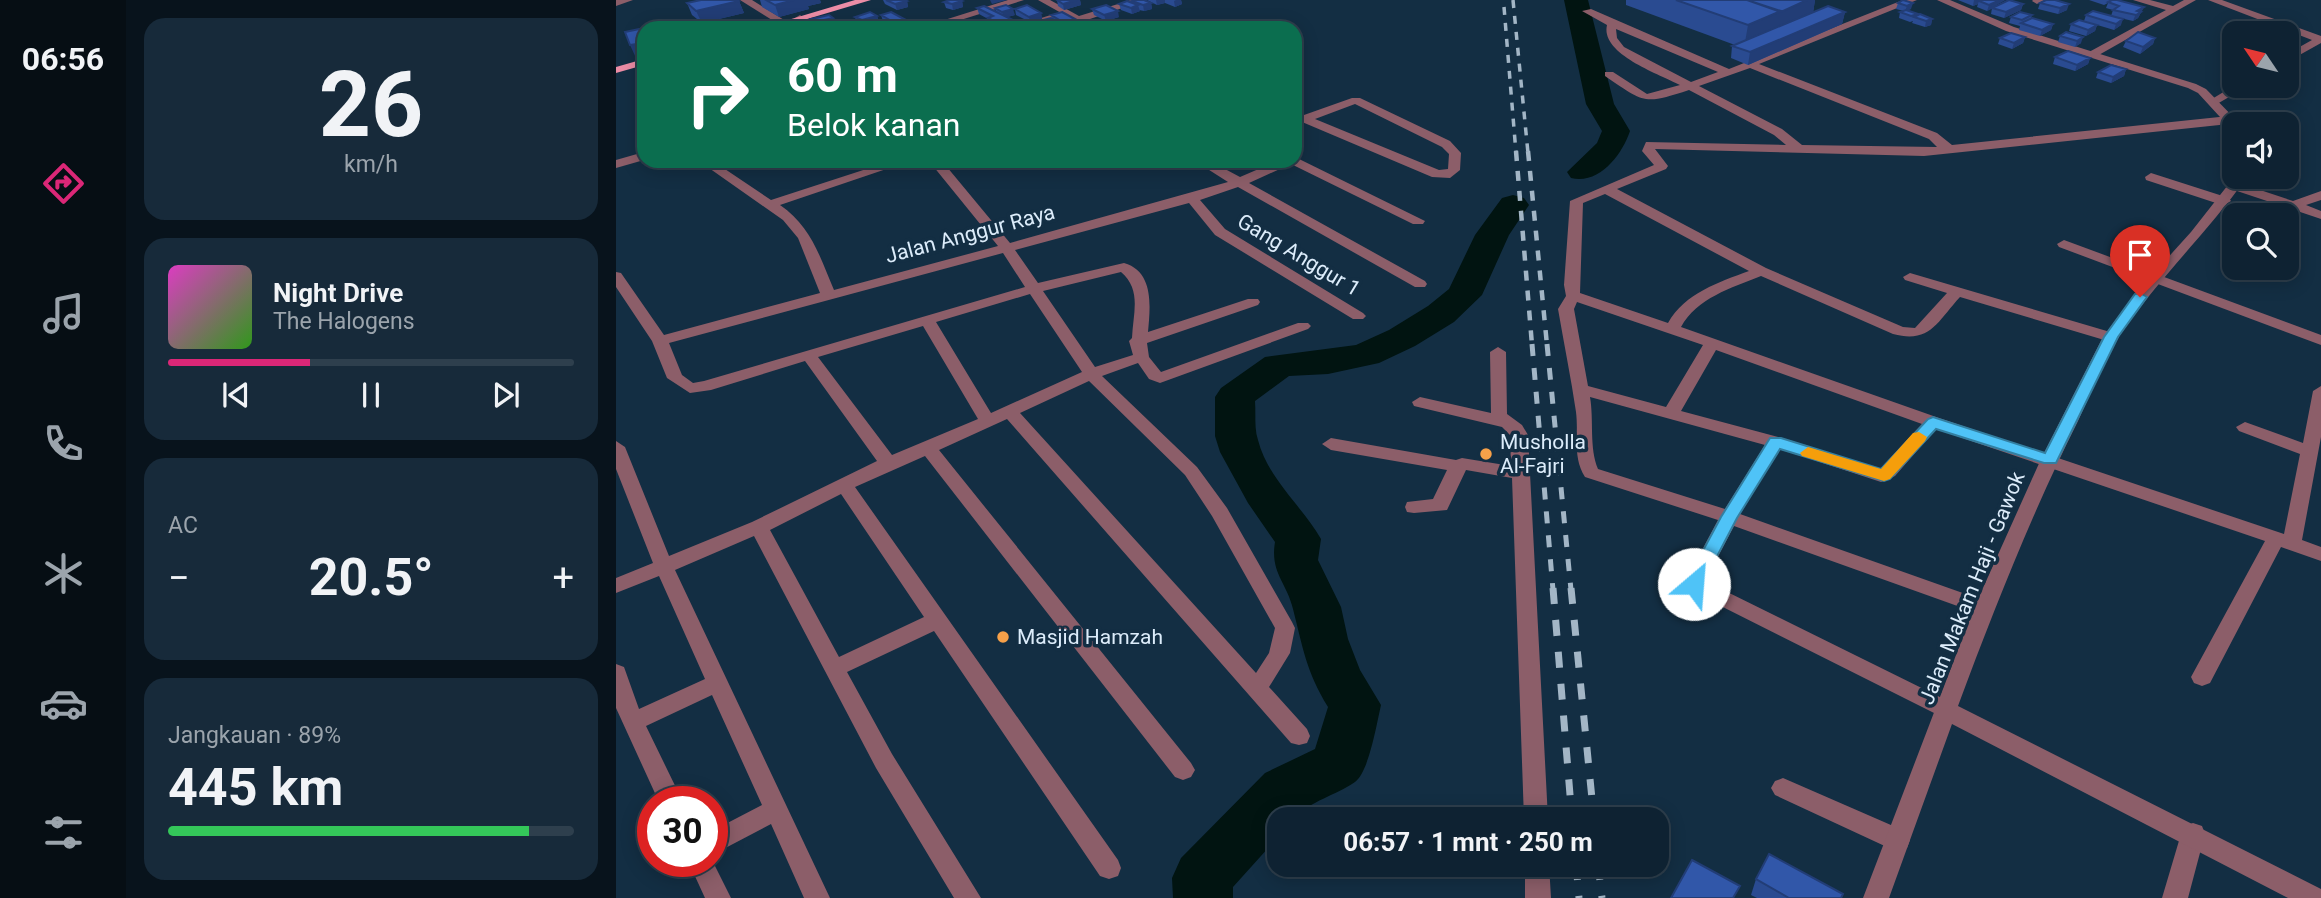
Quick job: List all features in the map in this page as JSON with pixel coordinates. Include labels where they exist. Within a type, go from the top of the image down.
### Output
[{"type":"main road","points":[[790,21],[866,0]]},
{"type":"main road","points":[[616,70],[637,64]]},
{"type":"street","points":[[616,3],[628,0]]},
{"type":"street","points":[[745,0],[781,21]]},
{"type":"street","points":[[948,21],[1019,0]]},
{"type":"street","points":[[1043,0],[1080,21]]},
{"type":"street","points":[[1088,21],[1141,0]]},
{"type":"street","points":[[1609,74],[1647,98],[1751,65],[1912,0]]},
{"type":"street","points":[[1941,0],[2010,29],[2180,80],[2202,91],[2222,112]]},
{"type":"street","points":[[2138,0],[2174,9]]},
{"type":"street","points":[[2093,54],[2191,0]]},
{"type":"street","points":[[2213,0],[2321,39]]},
{"type":"street","points":[[1587,11],[1729,73]]},
{"type":"street","points":[[1039,21],[1067,13]]},
{"type":"street","points":[[800,18],[803,21]]},
{"type":"street","points":[[955,19],[959,21]]},
{"type":"street","points":[[1612,24],[1611,36],[1620,49],[1778,132],[1799,149]]},
{"type":"street","points":[[2300,51],[2321,39]]},
{"type":"street","points":[[1751,65],[1933,135],[1938,139],[1937,142],[1951,150]]},
{"type":"street","points":[[2213,103],[2222,98]]},
{"type":"street","points":[[1302,116],[1356,100],[1447,144],[1455,153],[1454,170],[1443,176],[1437,174],[1302,118]]},
{"type":"street","points":[[1984,608],[1729,517],[1591,473],[1585,459],[1585,415],[1566,309],[1573,296],[1571,285],[1575,204],[1581,199],[1662,166],[1648,151],[1650,145],[1924,152],[2222,124]]},
{"type":"street","points":[[616,164],[637,158]]},
{"type":"street","points":[[1302,164],[1418,221]]},
{"type":"street","points":[[716,168],[788,217],[805,237],[829,296]]},
{"type":"street","points":[[771,204],[882,168]]},
{"type":"street","points":[[941,168],[1005,246],[1091,374],[1191,471],[1220,513],[1284,628],[1284,644],[1277,662],[1257,687]]},
{"type":"street","points":[[1214,168],[1420,284]]},
{"type":"street","name":"Jalan Anggur Raya","points":[[660,341],[1005,246],[1192,198],[1272,168]]},
{"type":"street","points":[[2151,177],[2222,186]]},
{"type":"street","name":"Jalan Makam Haji - Gawok","points":[[1876,898],[1984,608],[2050,460],[2111,337],[2233,189]]},
{"type":"street","points":[[2238,189],[2288,203]]},
{"type":"street","points":[[1606,190],[1761,271],[1898,331],[1912,334],[1920,331],[1957,291]]},
{"type":"street","points":[[2299,203],[2321,195]]},
{"type":"street","name":"Gang Anggur 1","points":[[1192,198],[1220,232],[1358,316]]},
{"type":"street","points":[[2299,207],[2321,215]]},
{"type":"street","points":[[2064,244],[2321,340]]},
{"type":"street","points":[[619,286],[660,341],[676,378],[690,388],[809,356],[1033,289],[1124,267],[1136,275],[1142,285],[1143,313],[1139,349],[1154,376],[1160,378],[1303,326]]},
{"type":"street","points":[[1672,329],[1677,316],[1695,301],[1761,271]]},
{"type":"street","points":[[1910,277],[2111,337]]},
{"type":"street","points":[[1573,296],[1713,342],[1933,422],[2116,482],[2321,554]]},
{"type":"street","points":[[616,586],[759,527],[888,463],[928,449],[1139,349],[1253,302]]},
{"type":"street","points":[[927,320],[987,421]]},
{"type":"street","points":[[1671,414],[1713,342]]},
{"type":"street","points":[[1498,352],[1499,416],[1519,435],[1535,807]]},
{"type":"street","points":[[809,356],[888,463]]},
{"type":"street","points":[[1579,389],[1776,442],[1884,475],[1933,422]]},
{"type":"street","points":[[2202,677],[2284,541],[2321,391]]},
{"type":"street","points":[[1420,402],[1508,422]]},
{"type":"street","points":[[1009,411],[1299,736]]},
{"type":"street","points":[[2245,427],[2308,451]]},
{"type":"street","points":[[1776,442],[1729,517],[1694,584],[2193,834],[2313,898]]},
{"type":"street","points":[[1331,444],[1457,466],[1520,473]]},
{"type":"street","points":[[616,447],[664,567],[774,810],[817,898]]},
{"type":"street","points":[[928,449],[1183,770]]},
{"type":"street","points":[[1414,508],[1441,503],[1457,466]]},
{"type":"street","points":[[843,484],[1109,868]]},
{"type":"street","points":[[759,527],[884,761],[968,898]]},
{"type":"street","points":[[834,669],[938,620]]},
{"type":"street","points":[[616,673],[633,722],[663,786]]},
{"type":"street","points":[[633,722],[716,682]]},
{"type":"street","points":[[1783,788],[1898,840]]},
{"type":"street","points":[[728,835],[774,810]]},
{"type":"street","points":[[2175,898],[2193,834]]},
{"type":"street","points":[[708,877],[718,898]]},
{"type":"street","points":[[1537,877],[1538,898]]},
{"type":"building","points":[[701,0],[739,1],[696,11],[687,3]]},
{"type":"building","points":[[766,0],[794,0],[775,5]]},
{"type":"building","points":[[886,0],[905,0],[907,1],[895,4]]},
{"type":"building","points":[[1057,0],[1077,0],[1063,4]]},
{"type":"building","points":[[1676,0],[1747,0],[1781,11],[1748,25]]},
{"type":"building","points":[[1747,0],[1807,0],[1781,12]]},
{"type":"building","points":[[1903,0],[1913,3],[1907,6],[1898,3]]},
{"type":"building","points":[[2009,0],[2023,4],[2006,12],[1992,8]]},
{"type":"building","points":[[2046,0],[2069,4],[2060,8],[2040,3]]},
{"type":"building","points":[[2112,0],[2144,7],[2137,11],[2141,12],[2136,15],[2113,10],[2119,6],[2108,2]]},
{"type":"building","points":[[962,1],[952,4],[944,2]]},
{"type":"building","points":[[1127,1],[1138,5],[1131,8],[1119,4]]},
{"type":"building","points":[[1132,1],[1151,3],[1143,5]]},
{"type":"building","points":[[1979,1],[1998,1],[1989,5]]},
{"type":"building","points":[[1006,5],[1013,9],[1002,12],[995,8]]},
{"type":"building","points":[[1027,5],[1041,13],[1029,17],[1015,9]]},
{"type":"building","points":[[1106,5],[1118,11],[1104,15],[1092,9]]},
{"type":"building","points":[[984,6],[1013,20],[994,21],[988,18],[993,16],[977,8]]},
{"type":"building","points":[[1828,6],[1845,12],[1750,52],[1732,46]]},
{"type":"building","points":[[1906,10],[1918,14],[1911,16],[1900,12]]},
{"type":"building","points":[[2093,11],[2123,19],[2116,24],[2086,15]]},
{"type":"building","points":[[870,12],[877,16],[862,20],[855,17]]},
{"type":"building","points":[[891,12],[906,20],[883,21],[888,19],[881,15]]},
{"type":"building","points":[[1062,12],[1075,19],[1061,21],[1051,15]]},
{"type":"building","points":[[2020,12],[2032,15],[2022,20],[2011,17]]},
{"type":"building","points":[[1920,14],[1932,19],[1926,21],[1914,17]]},
{"type":"building","points":[[829,15],[833,18],[820,21],[811,19]]},
{"type":"building","points":[[2032,18],[2053,24],[2042,30],[2021,23]]},
{"type":"building","points":[[2079,20],[2097,25],[2088,30],[2071,24]]},
{"type":"building","points":[[637,29],[637,44],[630,45],[625,32]]},
{"type":"building","points":[[2066,32],[2083,37],[2077,41],[2060,36]]},
{"type":"building","points":[[2138,32],[2155,38],[2143,47],[2126,41]]},
{"type":"building","points":[[2011,33],[2025,37],[2014,43],[2000,38]]},
{"type":"building","points":[[2068,51],[2090,58],[2077,65],[2055,57]]},
{"type":"building","points":[[2111,65],[2126,69],[2113,77],[2098,72]]},
{"type":"building","points":[[1769,854],[1843,894],[1841,898],[1789,898],[1756,879]]},
{"type":"building","points":[[1692,860],[1740,886],[1733,898],[1671,898]]},
{"type":"waterway","points":[[1576,0],[1600,104],[1616,131],[1610,147],[1582,172]]},
{"type":"waterway","points":[[1203,898],[1202,878],[1285,790],[1338,764],[1355,705],[1338,679],[1323,639],[1317,607],[1295,560],[1298,539],[1263,492],[1241,452],[1236,436],[1235,397],[1279,365],[1328,362],[1366,355],[1402,338],[1441,314],[1464,295],[1492,235],[1513,205]]},
{"type":"railway","points":[[1513,0],[1528,153]]},
{"type":"railway","points":[[1504,7],[1516,153]]},
{"type":"railway","points":[[1516,151],[1532,345]]},
{"type":"railway","points":[[1528,151],[1547,345]]},
{"type":"railway","points":[[1532,344],[1553,590]]},
{"type":"railway","points":[[1547,344],[1571,590]]},
{"type":"railway","points":[[1553,588],[1571,807]]},
{"type":"railway","points":[[1571,588],[1593,807]]},
{"type":"railway","points":[[1577,877],[1579,898]]},
{"type":"railway","points":[[1600,877],[1602,898]]},
{"type":"slow traffic","points":[[1808,453],[1884,475],[1919,437]]},
{"type":"place","name":"Musholla Al-Fajri","points":[[1486,454]]},
{"type":"place","name":"Masjid Hamzah","points":[[1003,637]]},
{"type":"route","points":[[1694,584],[1729,517],[1776,442],[1884,475],[1933,422],[2050,460],[2111,337],[2140,297]]}]
